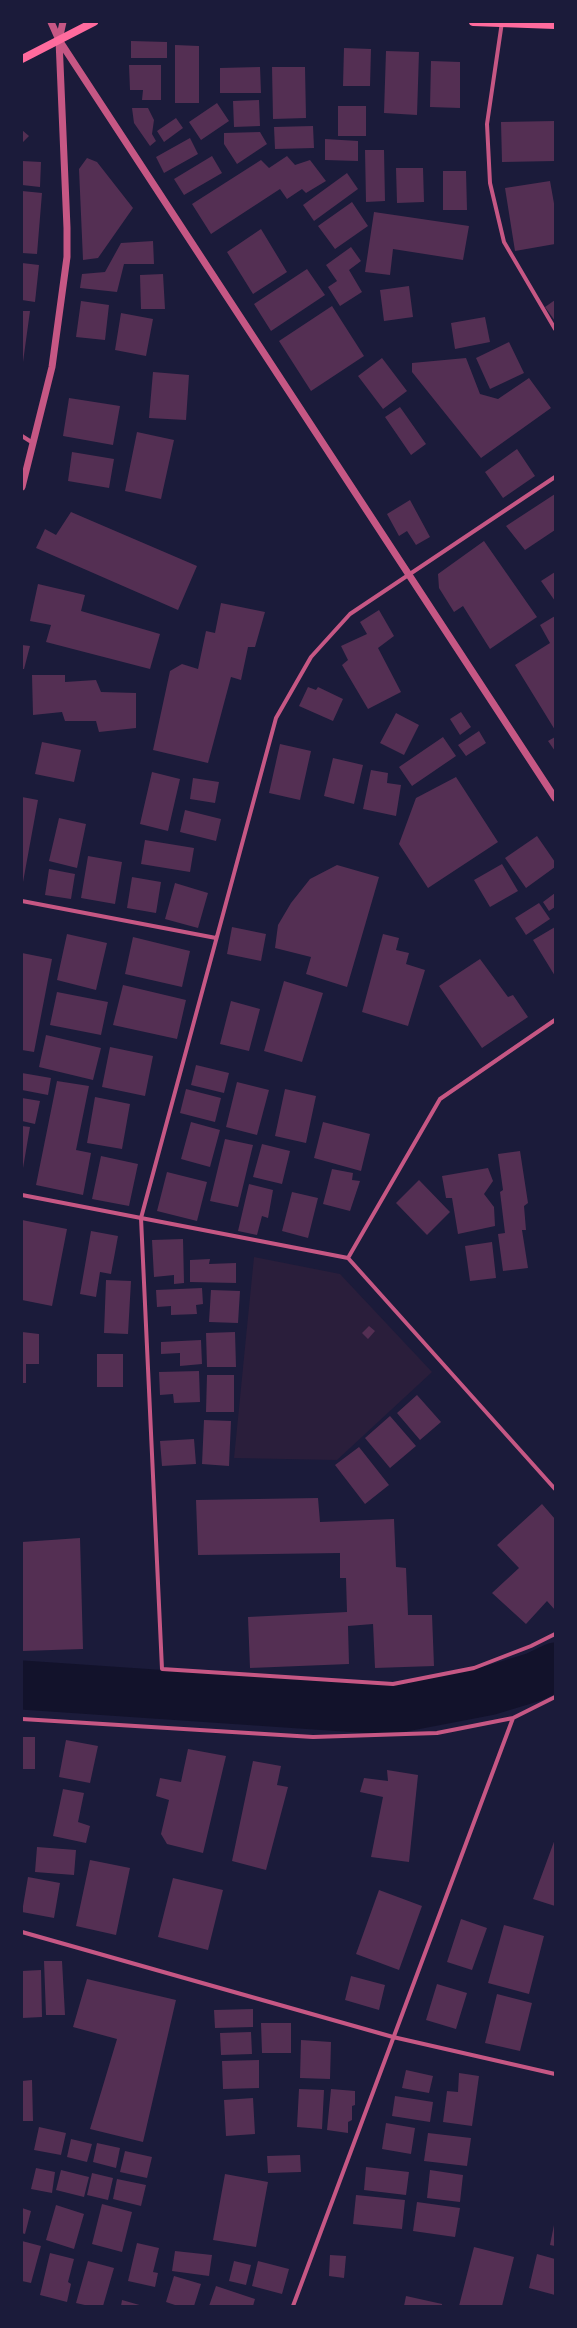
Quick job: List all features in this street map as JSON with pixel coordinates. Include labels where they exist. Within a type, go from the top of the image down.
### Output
[{"type":"main road","points":[[22,58],[94,22]]},
{"type":"main road","points":[[473,22],[555,25]]},
{"type":"street","points":[[51,22],[59,40],[555,798]]},
{"type":"street","points":[[22,487],[34,444],[57,341],[67,257],[59,40],[63,22]]},
{"type":"street","points":[[501,22],[487,124],[490,183],[504,242],[555,329]]},
{"type":"street","points":[[22,436],[34,444]]},
{"type":"street","points":[[555,477],[350,614],[310,657],[276,718],[141,1218],[162,1669],[393,1684],[474,1668],[531,1646],[555,1634]]},
{"type":"street","points":[[22,901],[216,938]]},
{"type":"street","points":[[348,1258],[440,1099],[555,1020]]},
{"type":"street","points":[[22,1195],[348,1258],[555,1489]]},
{"type":"street","points":[[22,1719],[313,1737],[438,1733],[513,1718],[555,1697]]},
{"type":"street","points":[[293,2306],[513,1718]]},
{"type":"street","points":[[22,1932],[393,2037],[555,2074]]},
{"type":"shaded area","points":[[254,1257],[340,1274],[432,1372],[337,1460],[234,1458]]},
{"type":"building","points":[[131,41],[167,42],[167,58],[131,58]]},
{"type":"building","points":[[175,45],[199,46],[199,103],[175,103]]},
{"type":"building","points":[[344,48],[371,49],[370,86],[343,86]]},
{"type":"building","points":[[386,51],[419,52],[417,115],[384,113]]},
{"type":"building","points":[[431,61],[460,62],[460,108],[430,107]]},
{"type":"building","points":[[129,65],[161,65],[161,100],[142,100],[143,90],[130,90]]},
{"type":"building","points":[[260,67],[261,93],[220,93],[220,68]]},
{"type":"building","points":[[272,67],[305,67],[306,118],[273,119]]},
{"type":"building","points":[[259,100],[260,126],[234,127],[233,101]]},
{"type":"building","points":[[217,103],[229,121],[201,140],[189,122]]},
{"type":"building","points":[[338,106],[366,106],[366,136],[338,136]]},
{"type":"building","points":[[132,108],[148,108],[154,120],[152,134],[156,141],[150,146],[134,123]]},
{"type":"building","points":[[176,118],[183,128],[164,142],[157,131]]},
{"type":"building","points":[[555,121],[555,161],[502,162],[501,122]]},
{"type":"building","points":[[313,126],[314,148],[275,149],[274,127]]},
{"type":"building","points":[[22,130],[29,136],[22,143]]},
{"type":"building","points":[[260,132],[267,144],[237,164],[224,144],[224,133]]},
{"type":"building","points":[[190,138],[198,154],[164,173],[156,157]]},
{"type":"building","points":[[325,139],[358,141],[358,161],[325,160]]},
{"type":"building","points":[[365,150],[384,150],[385,201],[366,202]]},
{"type":"building","points":[[212,156],[222,173],[184,195],[174,179]]},
{"type":"building","points":[[287,156],[295,165],[310,160],[326,181],[306,193],[302,189],[287,199],[280,189],[211,234],[192,204],[261,160],[269,168]]},
{"type":"building","points":[[87,158],[97,162],[133,208],[98,258],[83,260],[79,169]]},
{"type":"building","points":[[22,161],[41,162],[40,187],[22,185]]},
{"type":"building","points":[[396,168],[423,168],[424,202],[397,203]]},
{"type":"building","points":[[443,171],[466,171],[467,210],[443,210]]},
{"type":"building","points":[[347,173],[358,189],[314,221],[303,205]]},
{"type":"building","points":[[550,181],[555,209],[555,244],[515,251],[505,188]]},
{"type":"building","points":[[22,191],[42,193],[37,254],[22,253]]},
{"type":"building","points":[[352,202],[368,226],[335,249],[318,226]]},
{"type":"building","points":[[374,212],[469,226],[463,260],[393,249],[390,275],[365,272]]},
{"type":"building","points":[[261,229],[287,272],[253,294],[227,252]]},
{"type":"building","points":[[153,241],[154,264],[124,264],[117,292],[80,288],[82,274],[105,272],[121,243]]},
{"type":"building","points":[[351,247],[361,261],[349,270],[362,292],[340,306],[328,287],[337,281],[326,265]]},
{"type":"building","points":[[22,263],[39,265],[35,302],[22,300]]},
{"type":"building","points":[[307,269],[325,295],[271,331],[254,304]]},
{"type":"building","points":[[163,274],[165,309],[141,309],[140,275]]},
{"type":"building","points":[[409,286],[413,317],[384,321],[380,290]]},
{"type":"building","points":[[555,300],[555,321],[545,307]]},
{"type":"building","points":[[81,301],[109,305],[105,340],[76,337]]},
{"type":"building","points":[[332,306],[364,356],[311,391],[279,341]]},
{"type":"building","points":[[22,311],[30,311],[23,362],[22,362]]},
{"type":"building","points":[[121,313],[153,319],[146,356],[115,350]]},
{"type":"building","points":[[485,317],[490,342],[455,349],[451,323]]},
{"type":"building","points":[[509,342],[524,373],[490,389],[476,358]]},
{"type":"building","points":[[382,358],[407,391],[383,409],[358,376]]},
{"type":"building","points":[[466,358],[480,394],[498,399],[529,378],[551,408],[481,458],[412,372],[412,363]]},
{"type":"building","points":[[153,372],[189,375],[186,420],[149,418]]},
{"type":"building","points":[[69,398],[120,406],[113,445],[63,436]]},
{"type":"building","points":[[400,407],[426,444],[411,455],[385,417]]},
{"type":"building","points":[[137,432],[174,440],[161,499],[125,491]]},
{"type":"building","points":[[517,449],[535,476],[503,498],[485,472]]},
{"type":"building","points":[[72,452],[114,459],[109,488],[68,481]]},
{"type":"building","points":[[555,494],[555,530],[525,550],[506,526]]},
{"type":"building","points":[[410,500],[430,537],[416,545],[407,531],[399,536],[387,514]]},
{"type":"building","points":[[71,512],[197,566],[178,610],[36,548],[45,529],[56,535]]},
{"type":"building","points":[[484,541],[537,617],[490,649],[463,606],[454,612],[439,588],[438,574]]},
{"type":"building","points":[[555,572],[555,601],[541,581]]},
{"type":"building","points":[[38,584],[85,595],[81,611],[160,634],[150,669],[46,642],[51,625],[30,621]]},
{"type":"building","points":[[221,603],[265,612],[255,647],[248,647],[241,680],[231,677],[208,763],[153,750],[170,671],[182,664],[198,669],[206,631],[215,633]]},
{"type":"building","points":[[379,610],[394,636],[378,648],[401,692],[368,709],[342,665],[348,660],[341,646],[367,634],[360,622]]},
{"type":"building","points":[[555,616],[555,730],[515,665],[550,643],[540,625]]},
{"type":"building","points":[[22,645],[30,646],[24,669],[22,669]]},
{"type":"building","points":[[32,675],[65,675],[65,682],[96,680],[101,692],[136,693],[136,728],[99,732],[96,721],[65,721],[62,712],[33,715]]},
{"type":"building","points":[[308,687],[316,690],[318,687],[343,699],[333,721],[299,706]]},
{"type":"building","points":[[461,712],[471,727],[460,735],[450,719]]},
{"type":"building","points":[[396,713],[419,725],[404,755],[380,743]]},
{"type":"building","points":[[479,731],[486,743],[466,756],[458,745]]},
{"type":"building","points":[[443,737],[456,756],[412,786],[399,767]]},
{"type":"building","points":[[555,737],[555,751],[548,741]]},
{"type":"building","points":[[42,742],[81,750],[74,782],[35,774]]},
{"type":"building","points":[[280,744],[311,751],[300,800],[269,793]]},
{"type":"building","points":[[333,758],[363,765],[354,804],[324,796]]},
{"type":"building","points":[[371,770],[388,773],[387,783],[401,785],[396,816],[363,809]]},
{"type":"building","points":[[152,772],[180,779],[168,831],[140,824]]},
{"type":"building","points":[[456,777],[498,842],[428,888],[399,844],[416,798]]},
{"type":"building","points":[[193,778],[219,782],[215,803],[190,799]]},
{"type":"building","points":[[22,797],[38,800],[23,882],[22,882]]},
{"type":"building","points":[[185,810],[221,819],[216,841],[180,832]]},
{"type":"building","points":[[59,818],[86,824],[77,868],[49,861]]},
{"type":"building","points":[[537,836],[555,862],[555,867],[526,888],[505,858]]},
{"type":"building","points":[[145,840],[194,848],[190,872],[141,864]]},
{"type":"building","points":[[88,856],[122,862],[115,904],[81,898]]},
{"type":"building","points":[[502,864],[518,891],[490,907],[474,880]]},
{"type":"building","points":[[337,865],[379,877],[347,987],[306,974],[311,957],[275,948],[278,925],[291,903],[310,879]]},
{"type":"building","points":[[49,869],[75,874],[71,899],[45,895]]},
{"type":"building","points":[[132,877],[161,882],[156,913],[127,908]]},
{"type":"building","points":[[175,883],[208,893],[198,928],[165,919]]},
{"type":"building","points":[[555,893],[555,907],[549,911],[543,902]]},
{"type":"building","points":[[539,903],[550,919],[526,935],[515,918]]},
{"type":"building","points":[[232,927],[266,934],[261,961],[227,954]]},
{"type":"building","points":[[555,927],[555,976],[533,940]]},
{"type":"building","points":[[67,934],[107,943],[96,990],[57,980]]},
{"type":"building","points":[[383,934],[399,938],[396,950],[409,953],[406,964],[425,970],[408,1026],[362,1012]]},
{"type":"building","points":[[133,937],[190,951],[182,987],[125,974]]},
{"type":"building","points":[[22,953],[52,959],[34,1052],[22,1050]]},
{"type":"building","points":[[480,959],[508,997],[513,995],[528,1017],[482,1048],[439,986]]},
{"type":"building","points":[[284,981],[323,993],[302,1062],[264,1051]]},
{"type":"building","points":[[123,985],[186,1000],[177,1039],[113,1025]]},
{"type":"building","points":[[57,992],[108,1002],[101,1035],[50,1025]]},
{"type":"building","points":[[231,1001],[260,1009],[249,1051],[220,1044]]},
{"type":"building","points":[[46,1035],[101,1048],[93,1080],[39,1067]]},
{"type":"building","points":[[110,1047],[153,1056],[145,1096],[102,1087]]},
{"type":"building","points":[[196,1065],[229,1073],[224,1093],[191,1085]]},
{"type":"building","points":[[22,1073],[51,1078],[48,1095],[22,1090]]},
{"type":"building","points":[[57,1081],[89,1086],[76,1150],[91,1153],[83,1195],[36,1185]]},
{"type":"building","points":[[237,1082],[269,1090],[257,1135],[226,1127]]},
{"type":"building","points":[[186,1089],[221,1098],[215,1122],[180,1113]]},
{"type":"building","points":[[285,1089],[316,1096],[306,1143],[275,1136]]},
{"type":"building","points":[[95,1097],[130,1104],[122,1149],[87,1143]]},
{"type":"building","points":[[22,1098],[40,1101],[35,1124],[22,1121]]},
{"type":"building","points":[[191,1122],[220,1130],[210,1167],[181,1159]]},
{"type":"building","points":[[323,1122],[370,1134],[361,1171],[314,1158]]},
{"type":"building","points":[[22,1126],[30,1127],[23,1168],[22,1168]]},
{"type":"building","points":[[225,1139],[253,1145],[238,1207],[210,1201]]},
{"type":"building","points":[[262,1144],[290,1151],[282,1184],[253,1177]]},
{"type":"building","points":[[520,1151],[528,1203],[524,1206],[526,1230],[522,1230],[528,1268],[503,1271],[498,1234],[505,1233],[500,1192],[503,1190],[498,1154]]},
{"type":"building","points":[[101,1156],[138,1164],[129,1206],[92,1199]]},
{"type":"building","points":[[488,1168],[493,1181],[484,1194],[494,1207],[495,1226],[458,1234],[452,1198],[446,1198],[442,1176]]},
{"type":"building","points":[[332,1169],[353,1173],[352,1180],[360,1181],[350,1211],[323,1204]]},
{"type":"building","points":[[167,1172],[207,1182],[197,1221],[157,1211]]},
{"type":"building","points":[[419,1180],[450,1212],[427,1235],[396,1203]]},
{"type":"building","points":[[249,1184],[273,1190],[268,1218],[262,1216],[257,1235],[238,1231]]},
{"type":"building","points":[[292,1192],[318,1198],[308,1238],[282,1231]]},
{"type":"building","points":[[22,1220],[67,1229],[52,1306],[22,1300]]},
{"type":"building","points":[[91,1231],[118,1236],[111,1274],[100,1272],[96,1297],[80,1294]]},
{"type":"building","points":[[183,1239],[184,1283],[174,1284],[174,1275],[154,1277],[152,1240]]},
{"type":"building","points":[[492,1242],[496,1278],[470,1281],[465,1246]]},
{"type":"building","points":[[210,1259],[209,1264],[236,1263],[236,1283],[190,1282],[190,1260]]},
{"type":"building","points":[[106,1280],[131,1281],[128,1334],[104,1333]]},
{"type":"building","points":[[202,1288],[203,1304],[196,1305],[197,1314],[171,1315],[171,1306],[157,1307],[156,1290]]},
{"type":"building","points":[[211,1290],[240,1291],[238,1323],[209,1322]]},
{"type":"building","points":[[369,1326],[375,1331],[368,1339],[362,1333]]},
{"type":"building","points":[[22,1332],[39,1334],[39,1364],[26,1364],[26,1383],[22,1383]]},
{"type":"building","points":[[235,1332],[236,1367],[207,1367],[206,1333]]},
{"type":"building","points":[[201,1340],[202,1364],[180,1366],[180,1353],[161,1354],[161,1342]]},
{"type":"building","points":[[97,1354],[123,1354],[123,1387],[97,1387]]},
{"type":"building","points":[[199,1371],[200,1402],[174,1403],[173,1394],[160,1395],[159,1372]]},
{"type":"building","points":[[207,1375],[234,1375],[234,1412],[206,1412]]},
{"type":"building","points":[[417,1395],[441,1422],[420,1440],[397,1413]]},
{"type":"building","points":[[390,1416],[416,1446],[390,1468],[365,1438]]},
{"type":"building","points":[[204,1420],[231,1421],[229,1466],[202,1464]]},
{"type":"building","points":[[194,1439],[196,1464],[162,1466],[160,1441]]},
{"type":"building","points":[[359,1447],[389,1485],[365,1504],[335,1465]]},
{"type":"building","points":[[318,1498],[320,1522],[394,1519],[396,1567],[406,1568],[408,1615],[432,1615],[434,1666],[375,1668],[373,1624],[348,1626],[349,1664],[250,1668],[248,1617],[347,1612],[346,1578],[340,1578],[340,1553],[198,1555],[196,1500]]},
{"type":"building","points":[[542,1504],[555,1519],[555,1610],[547,1601],[526,1624],[492,1593],[519,1568],[497,1545]]},
{"type":"building","points":[[80,1538],[83,1649],[22,1651],[22,1542]]},
{"type":"building","points":[[22,1737],[35,1737],[35,1769],[22,1769]]},
{"type":"building","points":[[66,1740],[98,1746],[90,1783],[59,1777]]},
{"type":"building","points":[[188,1749],[226,1756],[203,1853],[167,1844],[161,1834],[169,1800],[156,1796],[160,1778],[181,1782]]},
{"type":"building","points":[[253,1761],[281,1766],[277,1785],[288,1787],[266,1870],[232,1861]]},
{"type":"building","points":[[387,1770],[418,1775],[409,1862],[371,1857],[383,1797],[360,1792],[364,1778],[388,1781]]},
{"type":"building","points":[[63,1789],[84,1793],[78,1822],[90,1826],[86,1843],[53,1836]]},
{"type":"building","points":[[555,1839],[555,1906],[533,1899]]},
{"type":"building","points":[[37,1847],[76,1850],[74,1875],[35,1872]]},
{"type":"building","points":[[90,1860],[130,1868],[116,1935],[76,1926]]},
{"type":"building","points":[[28,1877],[60,1883],[54,1918],[22,1912]]},
{"type":"building","points":[[173,1878],[223,1890],[208,1950],[158,1937]]},
{"type":"building","points":[[379,1890],[422,1906],[399,1970],[356,1954]]},
{"type":"building","points":[[461,1919],[487,1928],[472,1970],[447,1962]]},
{"type":"building","points":[[504,1925],[544,1936],[529,1994],[488,1983]]},
{"type":"building","points":[[44,1961],[62,1961],[65,2015],[46,2015]]},
{"type":"building","points":[[41,1970],[42,2017],[22,2018],[22,1971]]},
{"type":"building","points":[[351,1976],[385,1985],[379,2010],[345,2000]]},
{"type":"building","points":[[87,1979],[176,2000],[143,2142],[90,2129],[117,2039],[73,2027]]},
{"type":"building","points":[[437,1984],[467,1993],[456,2029],[426,2020]]},
{"type":"building","points":[[497,1994],[532,2003],[520,2051],[485,2043]]},
{"type":"building","points":[[253,2009],[253,2027],[215,2028],[214,2010]]},
{"type":"building","points":[[261,2023],[291,2023],[291,2053],[262,2053]]},
{"type":"building","points":[[251,2032],[252,2054],[221,2055],[220,2033]]},
{"type":"building","points":[[301,2040],[331,2042],[330,2079],[300,2078]]},
{"type":"building","points":[[259,2060],[259,2088],[223,2089],[222,2061]]},
{"type":"building","points":[[406,2070],[433,2076],[429,2093],[402,2088]]},
{"type":"building","points":[[459,2073],[479,2076],[472,2126],[443,2122],[447,2091],[458,2092]]},
{"type":"building","points":[[32,2080],[33,2121],[22,2121],[22,2081]]},
{"type":"building","points":[[299,2089],[324,2090],[322,2129],[297,2127]]},
{"type":"building","points":[[331,2089],[355,2091],[355,2105],[352,2106],[352,2120],[348,2122],[348,2133],[327,2130]]},
{"type":"building","points":[[395,2096],[433,2102],[430,2122],[392,2116]]},
{"type":"building","points":[[253,2098],[255,2134],[226,2136],[224,2100]]},
{"type":"building","points":[[386,2123],[415,2128],[411,2154],[382,2149]]},
{"type":"building","points":[[39,2127],[66,2133],[61,2155],[34,2150]]},
{"type":"building","points":[[428,2133],[471,2138],[467,2166],[424,2161]]},
{"type":"building","points":[[71,2139],[92,2144],[87,2162],[67,2157]]},
{"type":"building","points":[[97,2143],[120,2148],[116,2168],[93,2162]]},
{"type":"building","points":[[125,2151],[152,2157],[147,2178],[120,2172]]},
{"type":"building","points":[[300,2155],[301,2172],[268,2173],[267,2156]]},
{"type":"building","points":[[366,2167],[409,2172],[406,2195],[364,2190]]},
{"type":"building","points":[[36,2168],[55,2172],[52,2193],[31,2189]]},
{"type":"building","points":[[61,2170],[89,2177],[84,2197],[56,2190]]},
{"type":"building","points":[[430,2170],[463,2175],[460,2202],[427,2198]]},
{"type":"building","points":[[92,2173],[113,2178],[108,2200],[87,2195]]},
{"type":"building","points":[[225,2174],[268,2182],[256,2247],[213,2240]]},
{"type":"building","points":[[117,2179],[146,2185],[141,2206],[113,2199]]},
{"type":"building","points":[[356,2195],[405,2200],[402,2229],[353,2224]]},
{"type":"building","points":[[417,2202],[460,2208],[455,2237],[413,2231]]},
{"type":"building","points":[[102,2204],[132,2212],[122,2252],[92,2244]]},
{"type":"building","points":[[56,2205],[84,2214],[74,2249],[46,2240]]},
{"type":"building","points":[[22,2208],[31,2211],[25,2234],[22,2233]]},
{"type":"building","points":[[555,2225],[555,2246],[550,2245]]},
{"type":"building","points":[[22,2241],[41,2246],[31,2283],[22,2281]]},
{"type":"building","points":[[137,2243],[159,2248],[153,2272],[158,2273],[155,2287],[128,2281]]},
{"type":"building","points":[[474,2247],[514,2257],[502,2306],[459,2306]]},
{"type":"building","points":[[175,2251],[212,2255],[209,2276],[172,2271]]},
{"type":"building","points":[[50,2253],[74,2259],[68,2282],[71,2284],[67,2302],[40,2295]]},
{"type":"building","points":[[537,2254],[555,2259],[555,2295],[529,2288]]},
{"type":"building","points":[[330,2255],[346,2256],[344,2278],[329,2276]]},
{"type":"building","points":[[88,2261],[114,2268],[103,2306],[89,2306],[76,2303]]},
{"type":"building","points":[[234,2261],[251,2265],[246,2285],[229,2281]]},
{"type":"building","points":[[258,2261],[289,2269],[282,2294],[252,2286]]},
{"type":"building","points":[[174,2276],[201,2284],[194,2306],[178,2306],[166,2302]]},
{"type":"building","points":[[216,2286],[255,2299],[253,2306],[209,2306]]},
{"type":"building","points":[[406,2296],[442,2304],[442,2306],[404,2306]]},
{"type":"building","points":[[122,2300],[143,2306],[121,2306]]},
{"type":"waterway","points":[[22,1685],[389,1710],[488,1691],[534,1677],[555,1667]]}]
